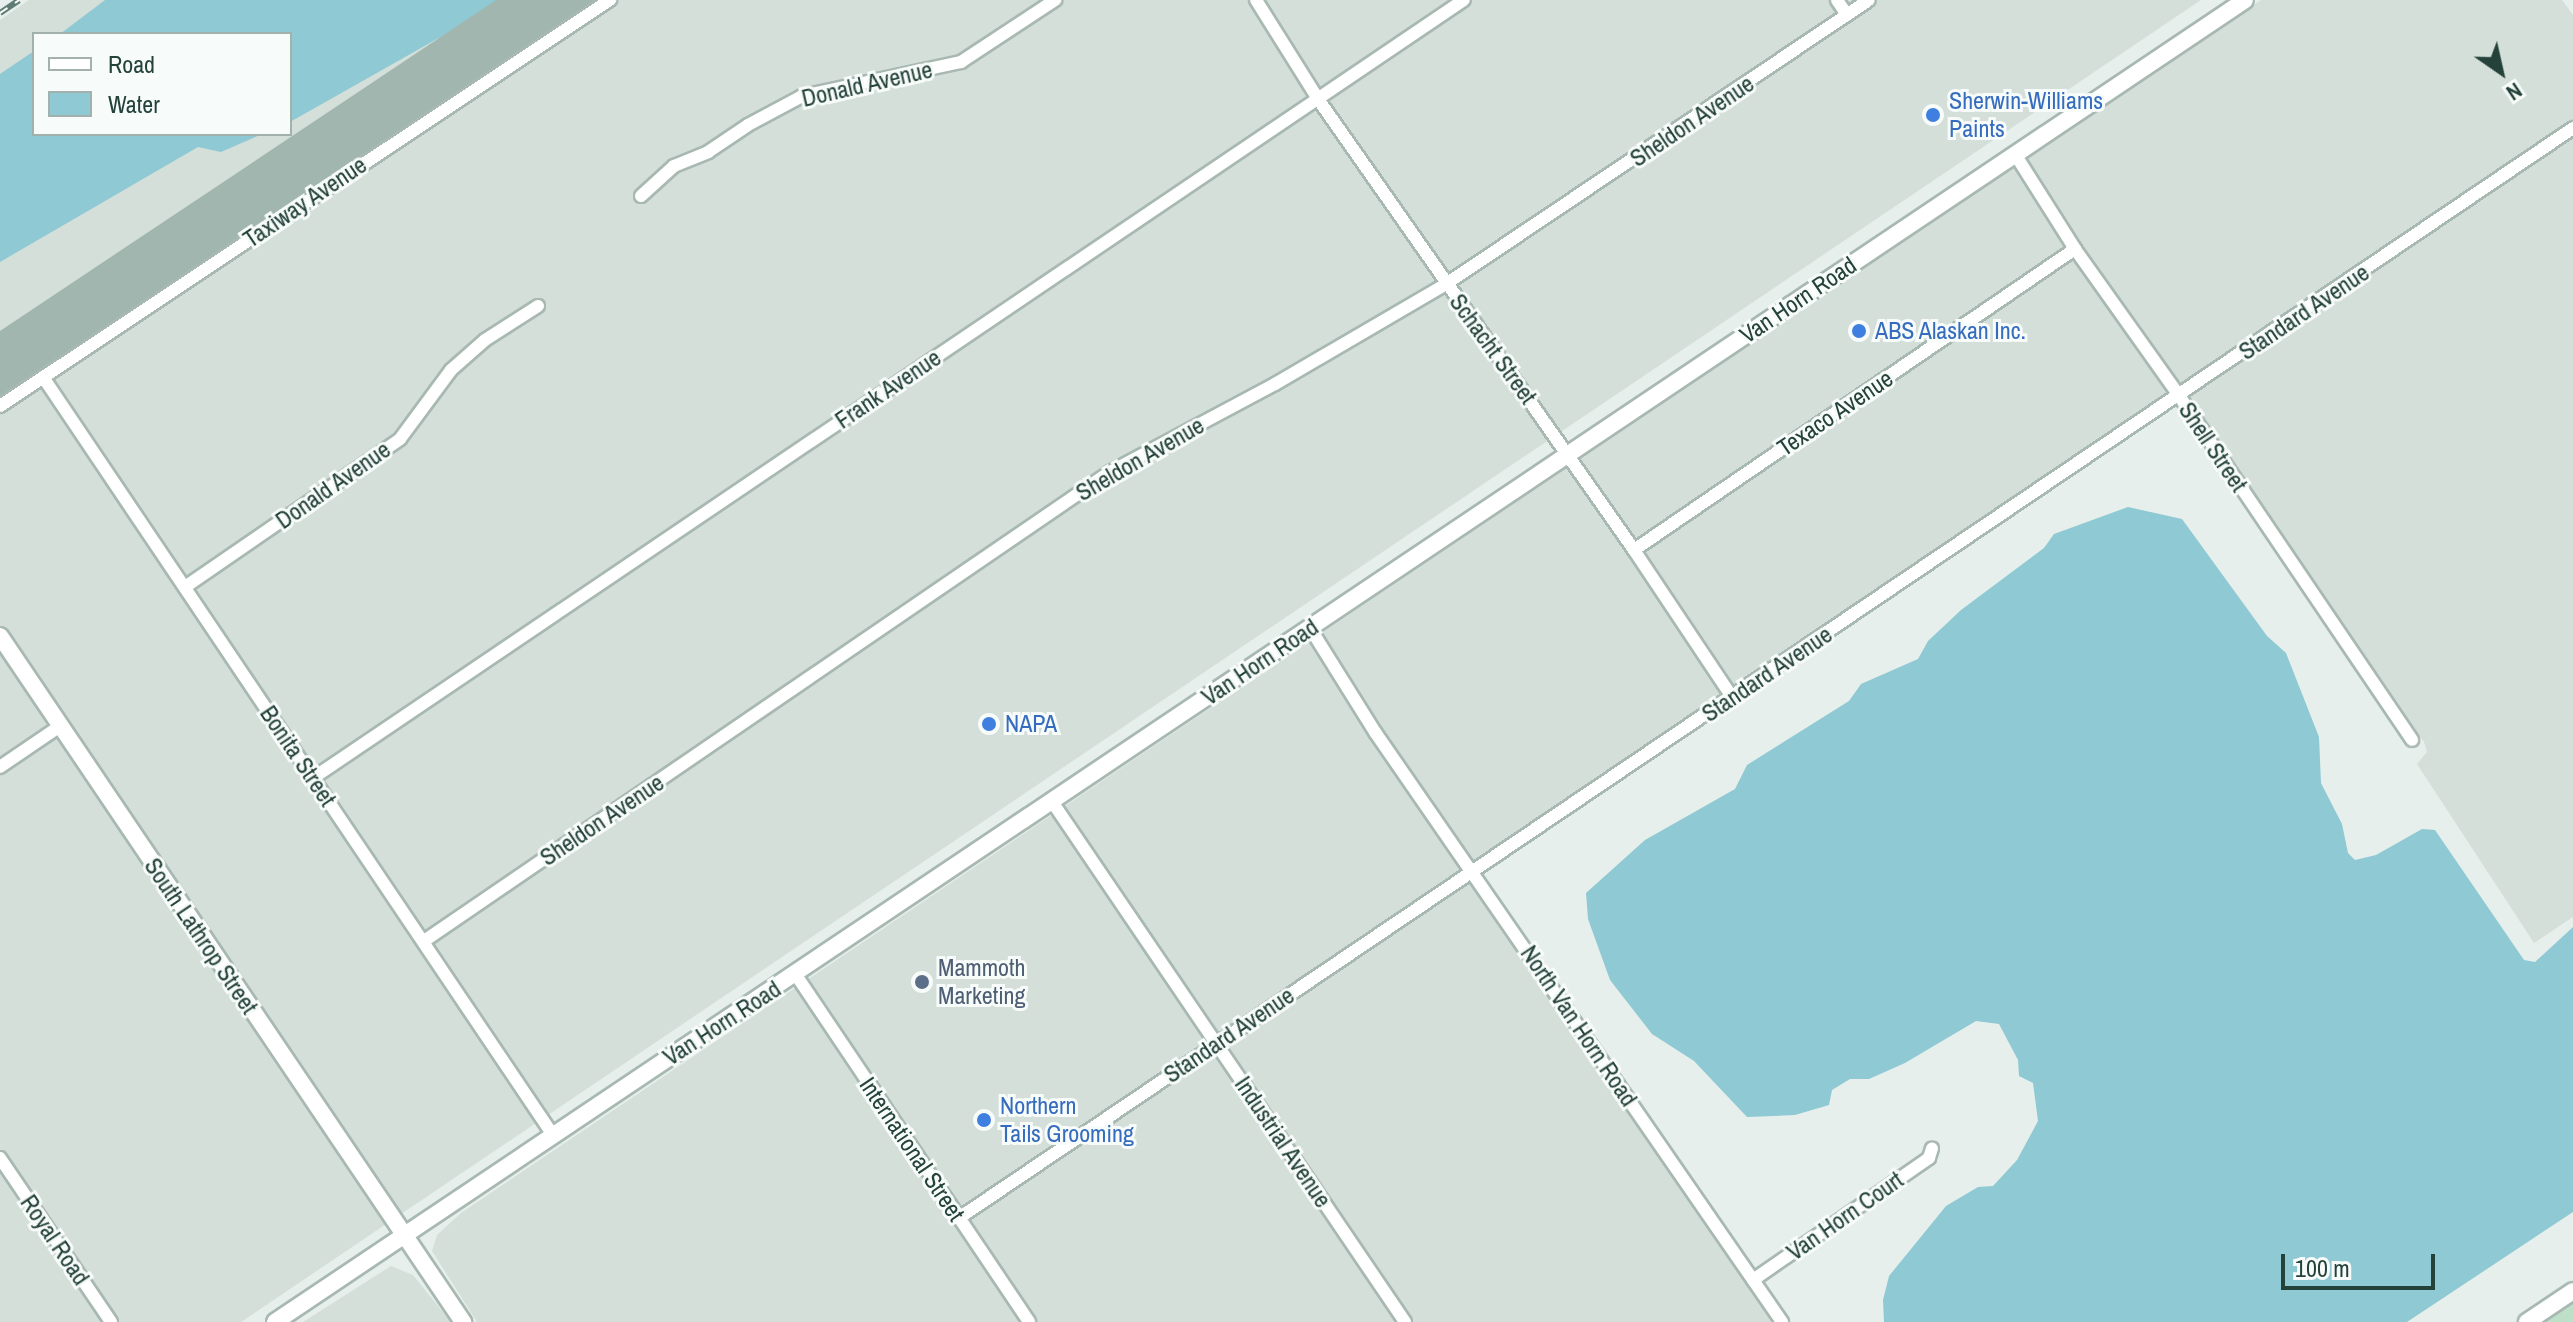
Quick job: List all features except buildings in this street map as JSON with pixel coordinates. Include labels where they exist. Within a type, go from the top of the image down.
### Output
[{"type":"main road","name":"Van Horn Road","points":[[275,1322],[1053,803],[2245,0]]},
{"type":"main road","name":"South Lathrop Street","points":[[0,636],[463,1322]]},
{"type":"main road","points":[[2527,1322],[2573,1291]]},
{"type":"street","name":"Taxiway Avenue","points":[[0,406],[610,0]]},
{"type":"street","name":"Donald Avenue","points":[[641,196],[674,166],[708,152],[748,125],[802,96],[961,62],[1055,0]]},
{"type":"street","name":"Schacht Street","points":[[1256,0],[1318,99],[1568,454],[1732,697]]},
{"type":"street","name":"Frank Avenue","points":[[313,778],[1464,0]]},
{"type":"street","points":[[1837,0],[1847,15]]},
{"type":"street","name":"Sheldon Avenue","points":[[424,941],[1110,472],[1275,384],[1446,284],[1869,0]]},
{"type":"street","name":"Standard Avenue","points":[[959,1218],[2180,397],[2573,128]]},
{"type":"street","name":"Shell Street","points":[[2015,154],[2075,249],[2180,397],[2412,740]]},
{"type":"street","name":"Texaco Avenue","points":[[1634,550],[2075,249]]},
{"type":"street","name":"Donald Avenue","points":[[185,587],[400,439],[451,370],[485,340],[538,306]]},
{"type":"street","name":"Bonita Street","points":[[43,377],[553,1135]]},
{"type":"street","name":"North Van Horn Road","points":[[1310,628],[1375,732],[1782,1322]]},
{"type":"street","points":[[0,767],[60,726]]},
{"type":"street","name":"Industrial Avenue","points":[[1053,803],[1405,1322]]},
{"type":"street","name":"International Street","points":[[796,975],[1029,1322]]},
{"type":"street","name":"Van Horn Court","points":[[1753,1280],[1929,1158],[1932,1148]]},
{"type":"street","name":"Royal Road","points":[[0,1158],[111,1322]]},
{"type":"shaded area","points":[[29,0],[2201,0],[241,1322],[0,1322],[0,20]]},
{"type":"shaded area","points":[[2261,0],[2562,0],[2573,15],[2573,917],[2534,943],[2417,764],[2427,752],[2424,742],[2182,387],[1465,870],[1772,1322],[477,1322],[432,1251],[437,1235],[461,1213]]},
{"type":"shaded area","points":[[391,1266],[413,1275],[451,1322],[303,1322]]},
{"type":"green space","points":[[2573,1301],[2573,1322],[2542,1322]]},
{"type":"water","points":[[105,0],[506,0],[292,121],[292,32],[63,32]]},
{"type":"water","points":[[32,52],[32,136],[257,136],[221,152],[198,147],[0,262],[0,74]]},
{"type":"water","points":[[2128,507],[2182,519],[2267,636],[2286,653],[2319,737],[2321,783],[2342,824],[2348,853],[2355,860],[2376,855],[2422,829],[2435,830],[2524,960],[2535,962],[2573,927],[2573,1212],[2407,1322],[1884,1322],[1883,1300],[1889,1276],[1946,1206],[1978,1187],[1993,1186],[2017,1160],[2038,1121],[2033,1083],[2019,1076],[2018,1060],[1999,1024],[1976,1021],[1905,1063],[1869,1079],[1850,1079],[1832,1090],[1829,1105],[1795,1115],[1747,1117],[1694,1061],[1652,1034],[1610,980],[1588,919],[1586,893],[1645,840],[1735,789],[1747,765],[1849,701],[1861,684],[1918,659],[1928,641],[1961,610],[2044,548],[2054,534]]},
{"type":"runway","points":[[0,373],[559,0]]},
{"type":"railway","points":[[0,13],[19,0]]},
{"type":"place","name":"Sherwin-Williams Paints","points":[[1933,115]]},
{"type":"place","name":"ABS Alaskan Inc.","points":[[1859,331]]},
{"type":"place","name":"NAPA","points":[[989,724]]},
{"type":"place","name":"Mammoth Marketing","points":[[922,982]]},
{"type":"place","name":"Northern Tails Grooming","points":[[984,1120]]}]
